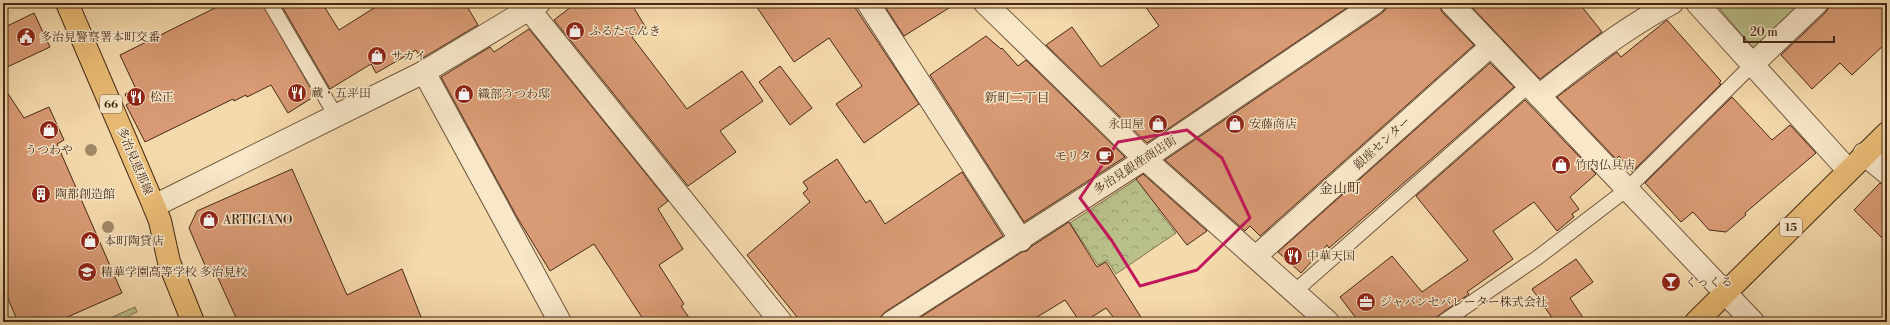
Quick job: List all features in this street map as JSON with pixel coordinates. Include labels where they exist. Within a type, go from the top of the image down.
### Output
[{"type":"main road","name":"多治見恵那線","points":[[67,3],[160,221],[169,262],[193,322]]},
{"type":"main road","name":"15","points":[[1696,322],[1864,154],[1887,133]]},
{"type":"street","points":[[868,3],[1021,240]]},
{"type":"street","points":[[985,3],[1145,159],[1328,322]]},
{"type":"street","name":"多治見銀座商店街","points":[[891,322],[1145,159],[1375,3]]},
{"type":"street","points":[[1451,3],[1492,45],[1626,190],[1753,322]]},
{"type":"street","points":[[1697,3],[1848,170]]},
{"type":"street","points":[[1752,64],[1817,3]]},
{"type":"street","points":[[154,206],[424,72],[530,5],[781,322]]},
{"type":"street","points":[[1534,90],[1569,72],[1659,6]]},
{"type":"street","name":"銀座センター","points":[[1255,256],[1492,45]]},
{"type":"street","points":[[424,72],[560,322]]},
{"type":"street","points":[[1864,154],[1887,173]]},
{"type":"lane","points":[[270,3],[336,116]]},
{"type":"lane","points":[[1443,322],[1537,258],[1626,190],[1752,64]]},
{"type":"lane","points":[[1294,292],[1534,90]]},
{"type":"highlighted area","points":[[1187,130],[1222,158],[1250,218],[1197,270],[1140,286],[1112,241],[1080,198],[1118,142]]},
{"type":"green space","points":[[1715,3],[1803,3],[1753,48]]},
{"type":"green space","points":[[1137,179],[1164,205],[1158,210],[1176,233],[1116,274],[1107,260],[1098,265],[1070,223]]},
{"type":"green space","points":[[135,307],[137,312],[130,315],[129,318],[131,322],[101,322]]},
{"type":"building","points":[[225,3],[262,3],[315,96],[288,113],[271,85],[247,97],[246,95],[234,101],[233,99],[145,142],[126,105],[129,103],[125,94],[136,89],[120,55]]},
{"type":"building","points":[[280,3],[322,3],[339,30],[382,3],[465,3],[478,25],[421,59],[416,50],[376,73],[371,64],[330,89]]},
{"type":"building","points":[[576,3],[631,3],[646,28],[632,37],[687,109],[742,71],[763,101],[720,131],[736,152],[688,186],[554,20]]},
{"type":"building","points":[[754,3],[852,3],[919,104],[864,143],[836,104],[862,86],[829,38],[794,62]]},
{"type":"building","points":[[886,3],[957,3],[904,36],[884,5]]},
{"type":"building","points":[[1143,3],[1354,3],[1147,143],[1046,45],[1072,27],[1101,67],[1159,26]]},
{"type":"building","points":[[1387,3],[1439,3],[1442,12],[1474,45],[1260,236],[1250,226],[1245,231],[1165,160],[1382,13],[1386,9]]},
{"type":"building","points":[[1468,3],[1579,3],[1602,32],[1540,79]]},
{"type":"building","points":[[1831,3],[1887,3],[1887,42],[1852,75],[1840,63],[1812,89],[1781,55],[1826,12]]},
{"type":"building","points":[[34,13],[50,47],[3,69],[3,28]]},
{"type":"building","points":[[1667,20],[1721,81],[1719,83],[1721,84],[1632,172],[1619,156],[1616,159],[1557,97],[1617,52],[1621,57]]},
{"type":"building","points":[[529,29],[668,201],[658,209],[683,249],[659,265],[684,304],[681,306],[692,322],[645,322],[594,244],[550,271],[517,217],[441,77],[490,47],[494,52]]},
{"type":"building","points":[[986,36],[1001,49],[1002,48],[1018,66],[1026,60],[1125,157],[1024,222],[930,75]]},
{"type":"building","points":[[1490,63],[1514,87],[1329,248],[1327,245],[1301,273],[1278,252]]},
{"type":"building","points":[[780,66],[812,108],[790,125],[759,82]]},
{"type":"building","name":"陶都創造館","points":[[3,86],[24,118],[49,107],[64,140],[57,144],[122,293],[56,322],[18,322],[3,287]]},
{"type":"building","points":[[1732,97],[1772,140],[1790,125],[1816,153],[1745,213],[1746,215],[1726,232],[1709,230],[1693,212],[1681,222],[1645,183]]},
{"type":"building","points":[[1525,100],[1596,174],[1570,197],[1579,209],[1572,214],[1574,217],[1557,231],[1534,202],[1493,231],[1513,259],[1467,292],[1469,294],[1430,322],[1359,322],[1340,297],[1392,256],[1422,292],[1468,260],[1416,196]]},
{"type":"building","points":[[837,159],[866,203],[870,200],[885,224],[962,172],[1003,236],[885,312],[881,316],[879,322],[801,322],[747,255],[810,202],[803,193],[808,189],[803,182]]},
{"type":"building","points":[[292,169],[347,295],[402,269],[423,322],[238,322],[213,267],[207,270],[189,228],[197,211]]},
{"type":"building","points":[[1143,174],[1207,231],[1187,245],[1136,179]]},
{"type":"building","points":[[1880,183],[1887,185],[1887,243],[1854,210]]},
{"type":"building","points":[[1069,222],[1097,267],[1106,262],[1144,322],[1117,322],[1106,308],[1084,322],[1080,322],[1065,300],[1029,322],[913,322],[1022,252],[1027,251],[1032,246]]},
{"type":"building","points":[[1576,259],[1593,282],[1570,298],[1586,322],[1555,322],[1532,289]]},
{"type":"place","name":"ふるたでんき","points":[[575,31]]},
{"type":"place","name":"多治見警察署本町交番","points":[[26,37]]},
{"type":"place","name":"サカイ","points":[[377,56]]},
{"type":"place","name":"蔵・五平田","points":[[297,93]]},
{"type":"place","name":"織部うつわ邸","points":[[464,94]]},
{"type":"place","name":"松正","points":[[136,97]]},
{"type":"place","name":"永田屋","points":[[1158,124]]},
{"type":"place","name":"安藤商店","points":[[1235,124]]},
{"type":"place","name":"うつわや","points":[[49,130]]},
{"type":"place","name":"モリタ","points":[[1105,156]]},
{"type":"place","name":"竹内仏具店","points":[[1561,165]]},
{"type":"place","name":"陶都創造館","points":[[41,194]]},
{"type":"place","name":"ARTIGIANO","points":[[209,220]]},
{"type":"place","name":"本町陶貸店","points":[[90,241]]},
{"type":"place","name":"中華天国","points":[[1293,256]]},
{"type":"place","name":"精華学園高等学校 多治見校","points":[[87,272]]},
{"type":"place","name":"くっくる","points":[[1671,282]]},
{"type":"place","name":"ジャパンセパレーター株式会社","points":[[1366,302]]},
{"type":"district","name":"新町二丁目","points":[[1017,97]]},
{"type":"district","name":"金山町","points":[[1340,188]]}]
